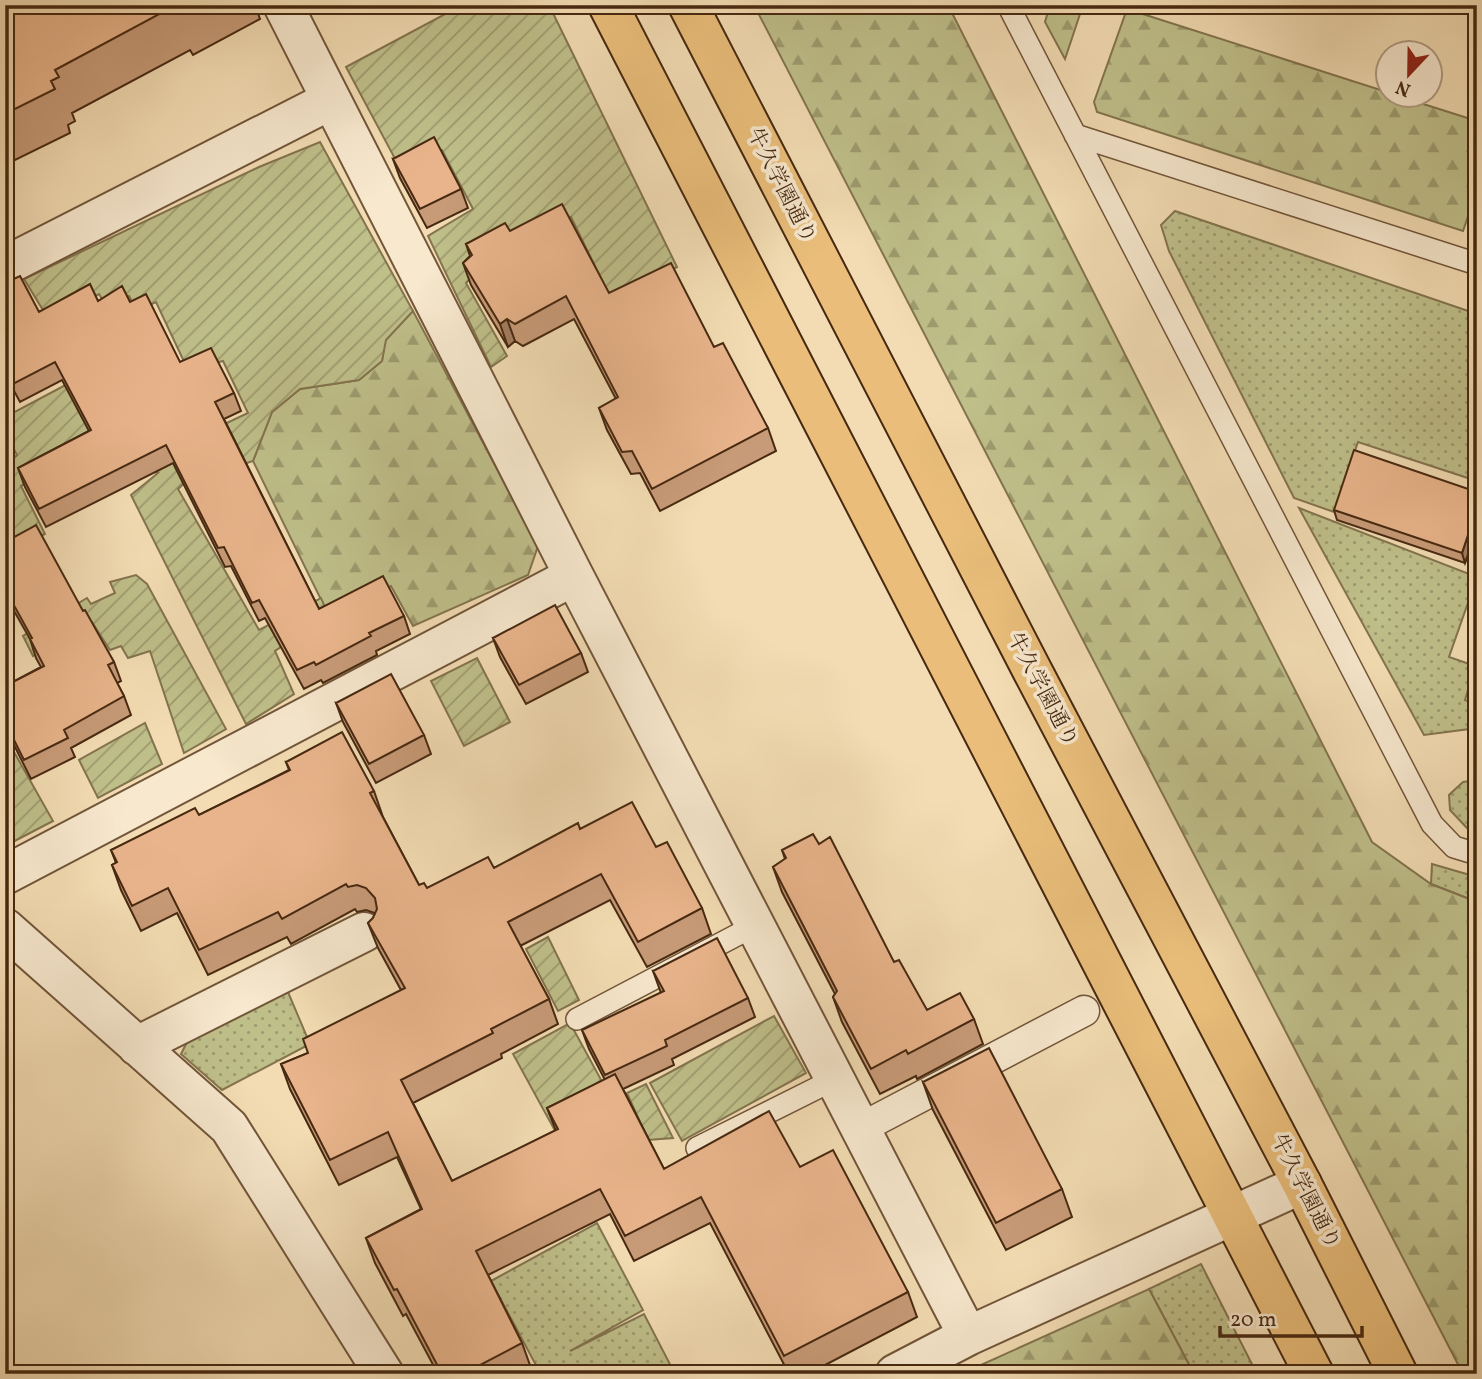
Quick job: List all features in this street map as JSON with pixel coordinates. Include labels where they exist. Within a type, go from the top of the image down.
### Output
[{"type":"highway","points":[[608,5],[1314,1374]]},
{"type":"highway","name":"牛久学園通り","points":[[688,5],[1033,673],[1302,1184],[1398,1374]]},
{"type":"street","points":[[283,5],[574,576],[968,1336]]},
{"type":"street","points":[[5,266],[331,100]]},
{"type":"street","points":[[5,875],[574,576]]},
{"type":"street","points":[[5,928],[229,1126],[383,1374]]},
{"type":"street","points":[[137,1046],[364,932]]},
{"type":"street","points":[[860,1128],[1084,1011]]},
{"type":"street","points":[[895,1374],[968,1336],[1302,1184]]},
{"type":"lane","points":[[1008,5],[1432,824],[1454,847],[1477,854]]},
{"type":"lane","points":[[1075,135],[1477,264]]},
{"type":"lane","points":[[577,1019],[756,925]]},
{"type":"lane","points":[[698,1148],[835,1079]]},
{"type":"green space","points":[[462,5],[549,5],[677,267],[612,301],[571,217],[523,243],[474,274],[466,283],[507,356],[491,367],[428,236],[473,209],[442,150],[401,170],[346,67]]},
{"type":"green space","points":[[754,5],[948,5],[1372,842],[1431,884],[1477,902],[1477,1374],[1463,1374]]},
{"type":"green space","points":[[1050,5],[1083,5],[1065,59],[1045,22]]},
{"type":"green space","points":[[1127,9],[1374,88],[1374,108],[1436,108],[1477,121],[1477,190],[1463,231],[1097,112],[1094,102]]},
{"type":"green space","points":[[320,142],[413,311],[386,340],[382,361],[359,380],[300,389],[272,412],[253,461],[211,475],[194,474],[178,489],[259,630],[321,598],[329,616],[275,651],[294,694],[246,724],[131,495],[158,473],[145,469],[195,438],[248,413],[223,361],[188,370],[156,302],[137,311],[129,296],[108,309],[99,294],[49,320],[24,279],[259,167]]},
{"type":"green space","points":[[1175,211],[1477,314],[1477,481],[1358,442],[1334,512],[1294,498],[1169,251],[1161,225]]},
{"type":"green space","points":[[413,311],[538,546],[528,575],[413,626],[391,586],[329,616],[253,461],[272,412],[300,389],[359,380],[382,361],[385,340]]},
{"type":"green space","points":[[75,380],[101,442],[21,486],[45,534],[5,553],[5,466],[17,455],[5,432],[5,417]]},
{"type":"green space","points":[[1299,508],[1477,577],[1449,657],[1475,666],[1465,700],[1477,704],[1477,728],[1424,735]]},
{"type":"green space","points":[[136,575],[147,584],[226,729],[184,753],[150,651],[128,658],[121,646],[110,650],[92,622],[33,656],[23,636],[87,598],[91,604],[115,593],[110,582]]},
{"type":"green space","points":[[477,658],[510,722],[464,746],[431,681]]},
{"type":"green space","points":[[145,723],[162,764],[98,798],[79,760]]},
{"type":"green space","points":[[5,736],[53,821],[5,846]]},
{"type":"green space","points":[[1477,780],[1477,831],[1467,828],[1450,810],[1449,795],[1463,782]]},
{"type":"green space","points":[[1432,864],[1477,877],[1477,902],[1431,884]]},
{"type":"green space","points":[[548,937],[579,1000],[558,1011],[526,949]]},
{"type":"green space","points":[[285,985],[310,1044],[222,1090],[181,1054],[190,1036]]},
{"type":"green space","points":[[774,1016],[806,1073],[682,1141],[650,1083]]},
{"type":"green space","points":[[570,1023],[611,1098],[554,1129],[513,1054]]},
{"type":"green space","points":[[646,1084],[673,1138],[648,1140],[627,1093]]},
{"type":"green space","points":[[597,1223],[643,1310],[570,1351],[644,1314],[675,1374],[525,1374],[537,1367],[491,1281]]},
{"type":"green space","points":[[1201,1264],[1257,1374],[1194,1374],[1149,1289]]},
{"type":"green space","points":[[1149,1289],[1194,1374],[961,1374]]},
{"type":"building","points":[[5,5],[188,5],[177,11],[174,6],[55,70],[59,77],[51,81],[55,89],[5,114]]},
{"type":"building","points":[[434,137],[461,189],[420,209],[393,159]]},
{"type":"building","points":[[562,204],[609,293],[671,263],[714,347],[723,343],[768,428],[652,489],[632,451],[622,452],[599,408],[618,397],[566,296],[515,324],[507,319],[500,324],[463,263],[472,255],[466,244],[505,223],[510,231]]},
{"type":"building","points":[[20,276],[39,312],[90,284],[98,301],[122,286],[130,302],[146,294],[180,362],[211,348],[234,393],[215,402],[319,609],[383,576],[404,616],[369,633],[371,636],[316,665],[314,662],[297,670],[259,600],[252,603],[224,547],[218,548],[166,445],[39,509],[18,468],[91,430],[55,362],[13,384],[5,369],[5,283]]},
{"type":"building","points":[[1354,450],[1477,492],[1477,508],[1462,553],[1334,510]]},
{"type":"building","points":[[36,525],[114,662],[108,665],[124,696],[64,730],[68,738],[24,760],[5,722],[5,686],[44,666],[5,589],[5,542]]},
{"type":"building","points":[[555,605],[581,653],[519,685],[493,638]]},
{"type":"building","points":[[391,674],[424,735],[369,764],[336,703]]},
{"type":"building","points":[[342,732],[374,791],[370,793],[419,885],[424,883],[427,888],[488,857],[494,868],[578,823],[580,829],[632,802],[656,847],[667,842],[702,908],[638,942],[601,874],[508,922],[549,999],[491,1029],[493,1033],[401,1080],[452,1181],[558,1129],[547,1108],[615,1074],[664,1169],[769,1111],[800,1167],[833,1150],[908,1292],[784,1356],[701,1197],[625,1236],[600,1189],[476,1251],[522,1343],[463,1374],[442,1374],[397,1289],[394,1290],[366,1238],[422,1209],[388,1132],[330,1160],[281,1064],[308,1053],[303,1039],[405,988],[368,923],[377,909],[375,898],[366,888],[357,885],[348,887],[346,884],[282,919],[278,912],[199,950],[168,888],[132,906],[112,865],[117,862],[111,850],[195,808],[199,815],[290,770],[286,762]]},
{"type":"building","points":[[813,834],[819,844],[830,837],[894,962],[899,960],[927,1010],[960,993],[974,1019],[908,1054],[906,1050],[871,1069],[833,997],[837,991],[773,867],[786,858],[782,850]]},
{"type":"building","points":[[717,938],[748,998],[665,1040],[667,1046],[605,1075],[582,1030],[664,991],[653,971]]},
{"type":"building","points":[[989,1048],[1062,1189],[996,1223],[923,1082]]}]
